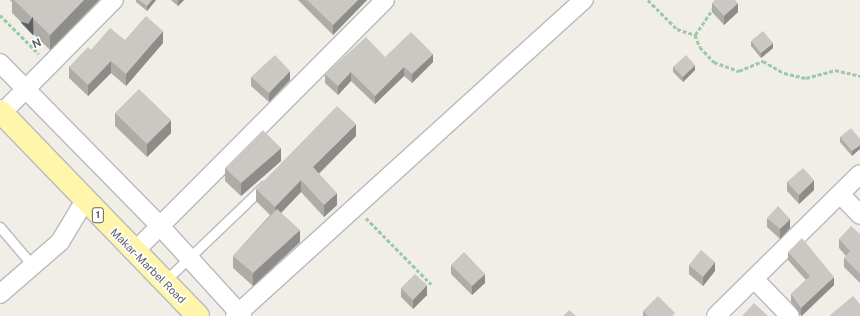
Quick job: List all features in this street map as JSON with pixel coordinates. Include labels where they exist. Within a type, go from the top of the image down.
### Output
[{"type":"main road","name":"Makar-Marbel Road","points":[[1,112],[84,202],[135,251],[198,316]]},
{"type":"street","points":[[1,112],[51,66],[114,0]]},
{"type":"street","points":[[135,251],[385,0]]},
{"type":"street","points":[[0,63],[160,226],[238,315],[584,0]]},
{"type":"street","points":[[716,316],[755,280],[860,174]]},
{"type":"street","points":[[840,194],[860,215]]},
{"type":"street","points":[[0,294],[60,242],[84,202]]},
{"type":"street","points":[[755,280],[790,316]]},
{"type":"lane","points":[[165,281],[274,176]]},
{"type":"lane","points":[[0,227],[33,266]]},
{"type":"path","points":[[648,0],[677,29],[695,35],[700,47],[714,62],[739,71],[763,60],[784,73],[806,78],[835,70],[848,76],[860,76]]},
{"type":"path","points":[[695,35],[719,0]]},
{"type":"path","points":[[0,15],[51,66]]},
{"type":"path","points":[[356,208],[431,284]]},
{"type":"building","points":[[14,0],[84,0],[50,35]]},
{"type":"building","points":[[139,0],[152,0],[147,6]]},
{"type":"building","points":[[307,0],[358,0],[333,25]]},
{"type":"building","points":[[715,0],[735,0],[738,3],[724,16],[712,3]]},
{"type":"building","points":[[146,16],[163,31],[126,74],[111,61],[88,85],[69,67],[88,47],[91,50],[110,28],[125,40]]},
{"type":"building","points":[[763,31],[773,43],[761,53],[751,41]]},
{"type":"building","points":[[411,32],[433,54],[412,74],[404,67],[375,96],[351,72],[338,86],[325,74],[366,37],[385,57]]},
{"type":"building","points":[[275,55],[290,71],[269,93],[251,77]]},
{"type":"building","points":[[686,55],[695,65],[683,77],[673,67]]},
{"type":"building","points":[[139,89],[171,120],[147,144],[115,113]]},
{"type":"building","points":[[337,106],[356,124],[313,167],[337,193],[324,205],[301,180],[275,207],[256,189]]},
{"type":"building","points":[[851,128],[860,139],[860,145],[852,151],[840,137]]},
{"type":"building","points":[[263,130],[281,148],[241,183],[225,168]]},
{"type":"building","points":[[803,168],[814,180],[799,195],[787,182]]},
{"type":"building","points":[[778,206],[790,219],[780,229],[767,218]]},
{"type":"building","points":[[277,209],[300,230],[253,273],[233,256]]},
{"type":"building","points":[[851,226],[860,234],[860,274],[844,258],[850,251],[839,239]]},
{"type":"building","points":[[802,238],[834,277],[801,308],[791,294],[810,276],[788,252]]},
{"type":"building","points":[[701,250],[715,262],[703,277],[689,265]]},
{"type":"building","points":[[464,252],[485,274],[472,286],[451,265]]},
{"type":"building","points":[[415,274],[427,285],[413,300],[401,288]]},
{"type":"building","points":[[658,296],[675,313],[672,316],[648,316],[643,311]]},
{"type":"building","points":[[853,296],[860,304],[860,316],[829,316]]},
{"type":"building","points":[[754,303],[768,316],[742,316]]},
{"type":"building","points":[[569,310],[576,316],[563,316]]}]
